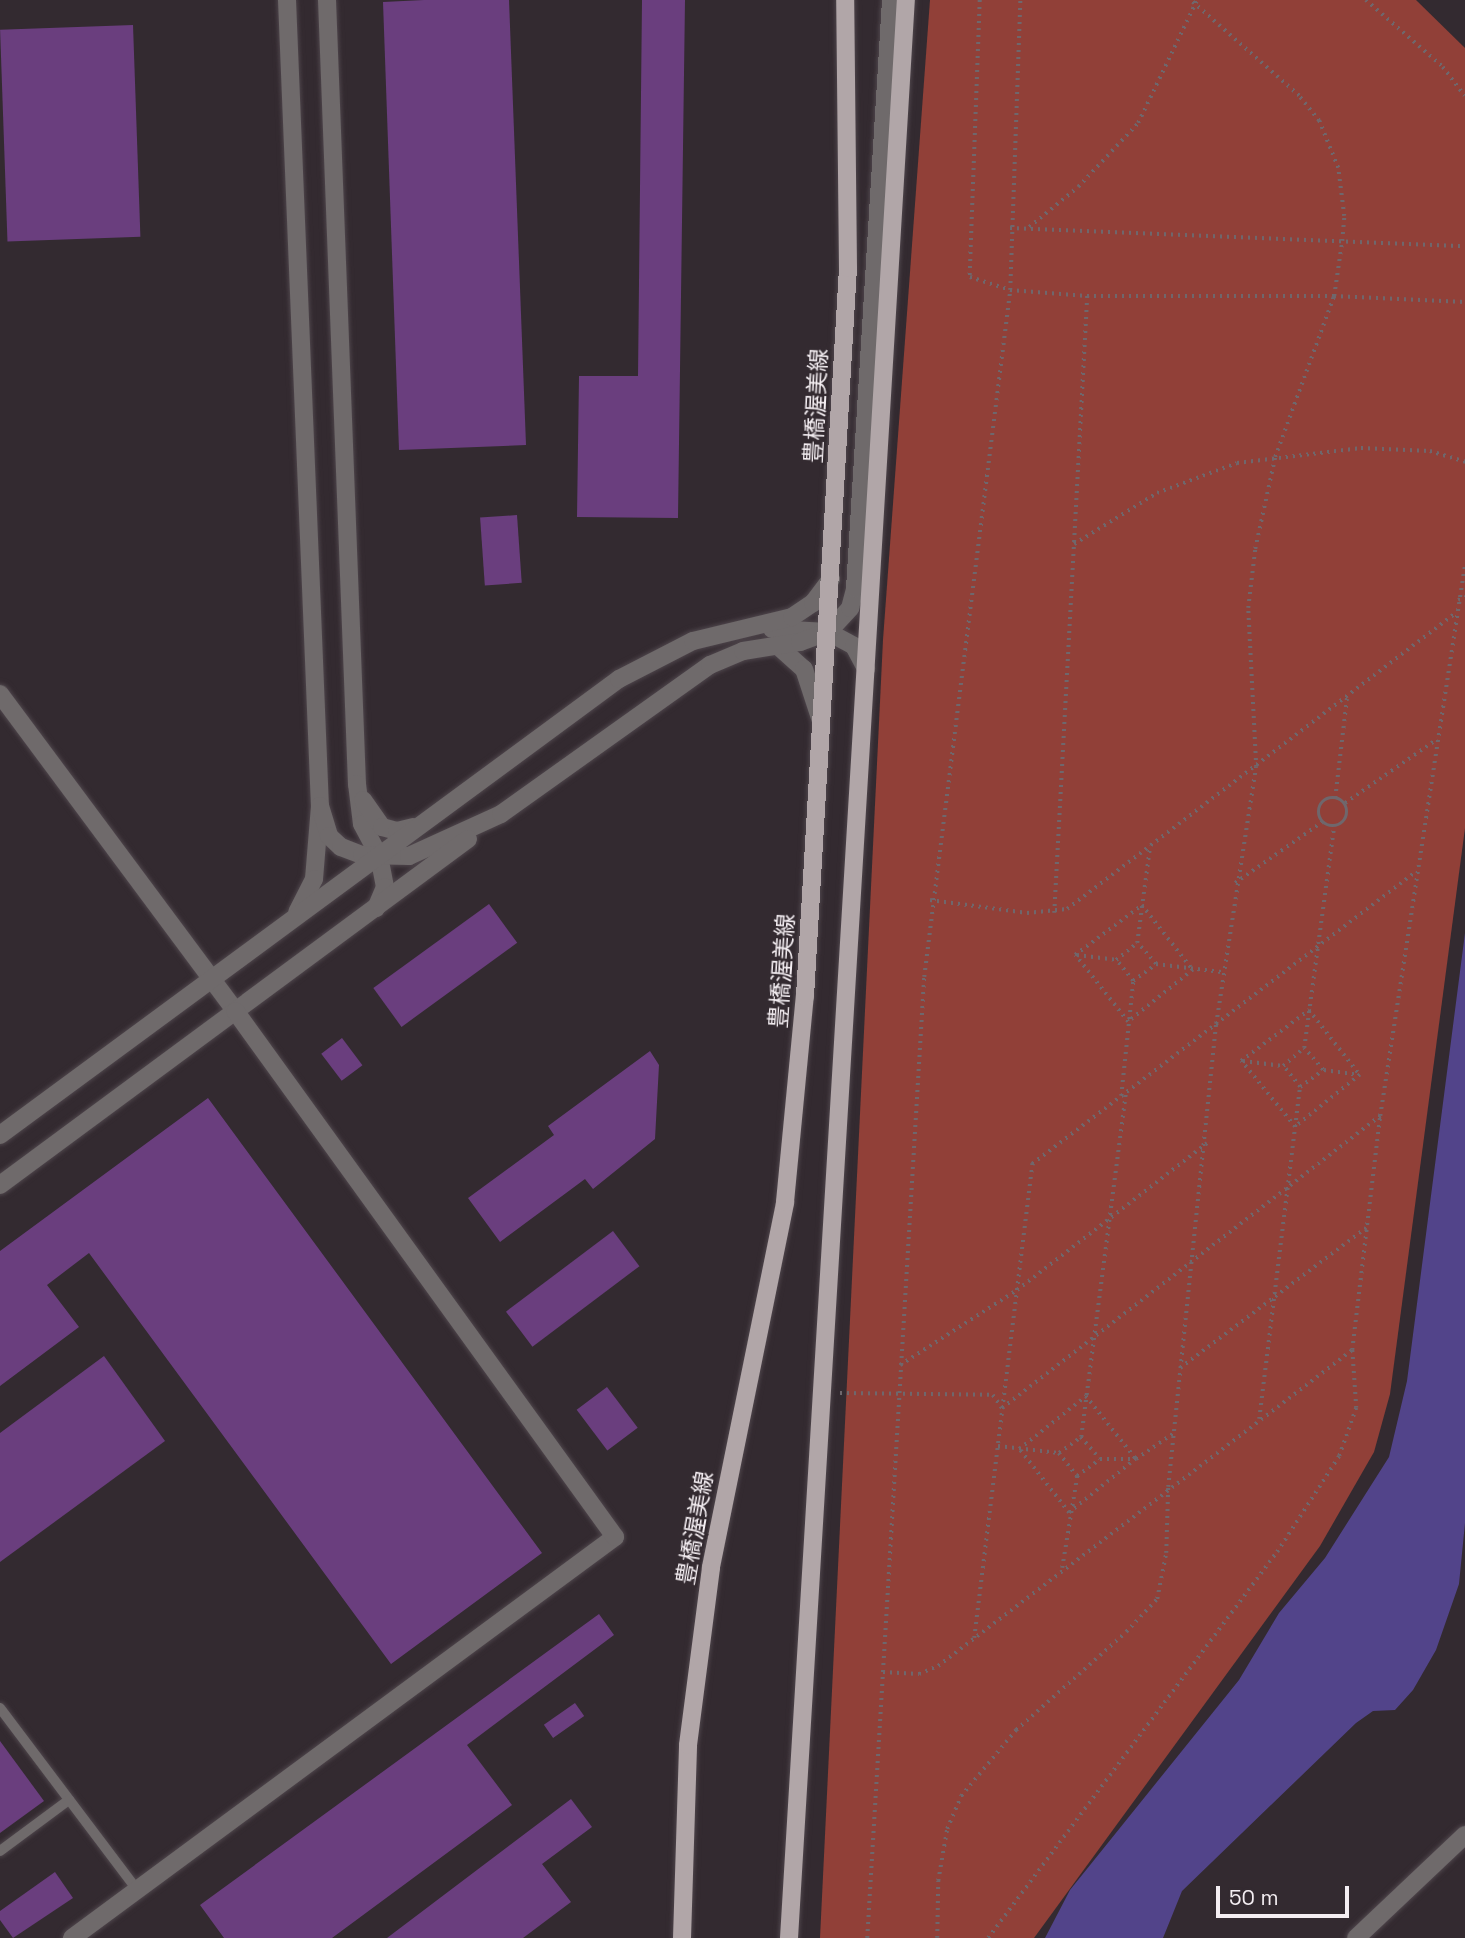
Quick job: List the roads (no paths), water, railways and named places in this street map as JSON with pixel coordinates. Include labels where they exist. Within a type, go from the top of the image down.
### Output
[{"type":"main road","name":"豊橋渥美線","points":[[682,1938],[688,1745],[711,1567],[785,1202],[823,728],[848,268],[845,0]]},
{"type":"main road","points":[[789,1938],[906,0]]},
{"type":"street","points":[[287,0],[320,806],[314,879],[290,921]]},
{"type":"street","points":[[327,0],[356,784],[362,824],[379,856],[384,887],[376,908]]},
{"type":"street","points":[[0,1185],[501,814],[710,665],[743,651],[828,632],[850,608],[855,589],[891,0]]},
{"type":"street","points":[[0,1135],[644,664],[694,641],[792,617],[824,593],[832,576]]},
{"type":"street","points":[[740,630],[828,632],[854,646],[866,669]]},
{"type":"street","points":[[777,645],[804,669],[823,728]]},
{"type":"street","points":[[0,694],[212,979],[615,1537],[72,1938]]},
{"type":"street","points":[[356,784],[366,809],[382,827],[397,831],[419,826]]},
{"type":"street","points":[[320,806],[328,836],[341,847],[379,856],[408,856],[501,814]]},
{"type":"street","points":[[1356,1938],[1465,1835]]},
{"type":"lane","points":[[0,1708],[137,1890]]},
{"type":"lane","points":[[0,1851],[69,1800]]}]
